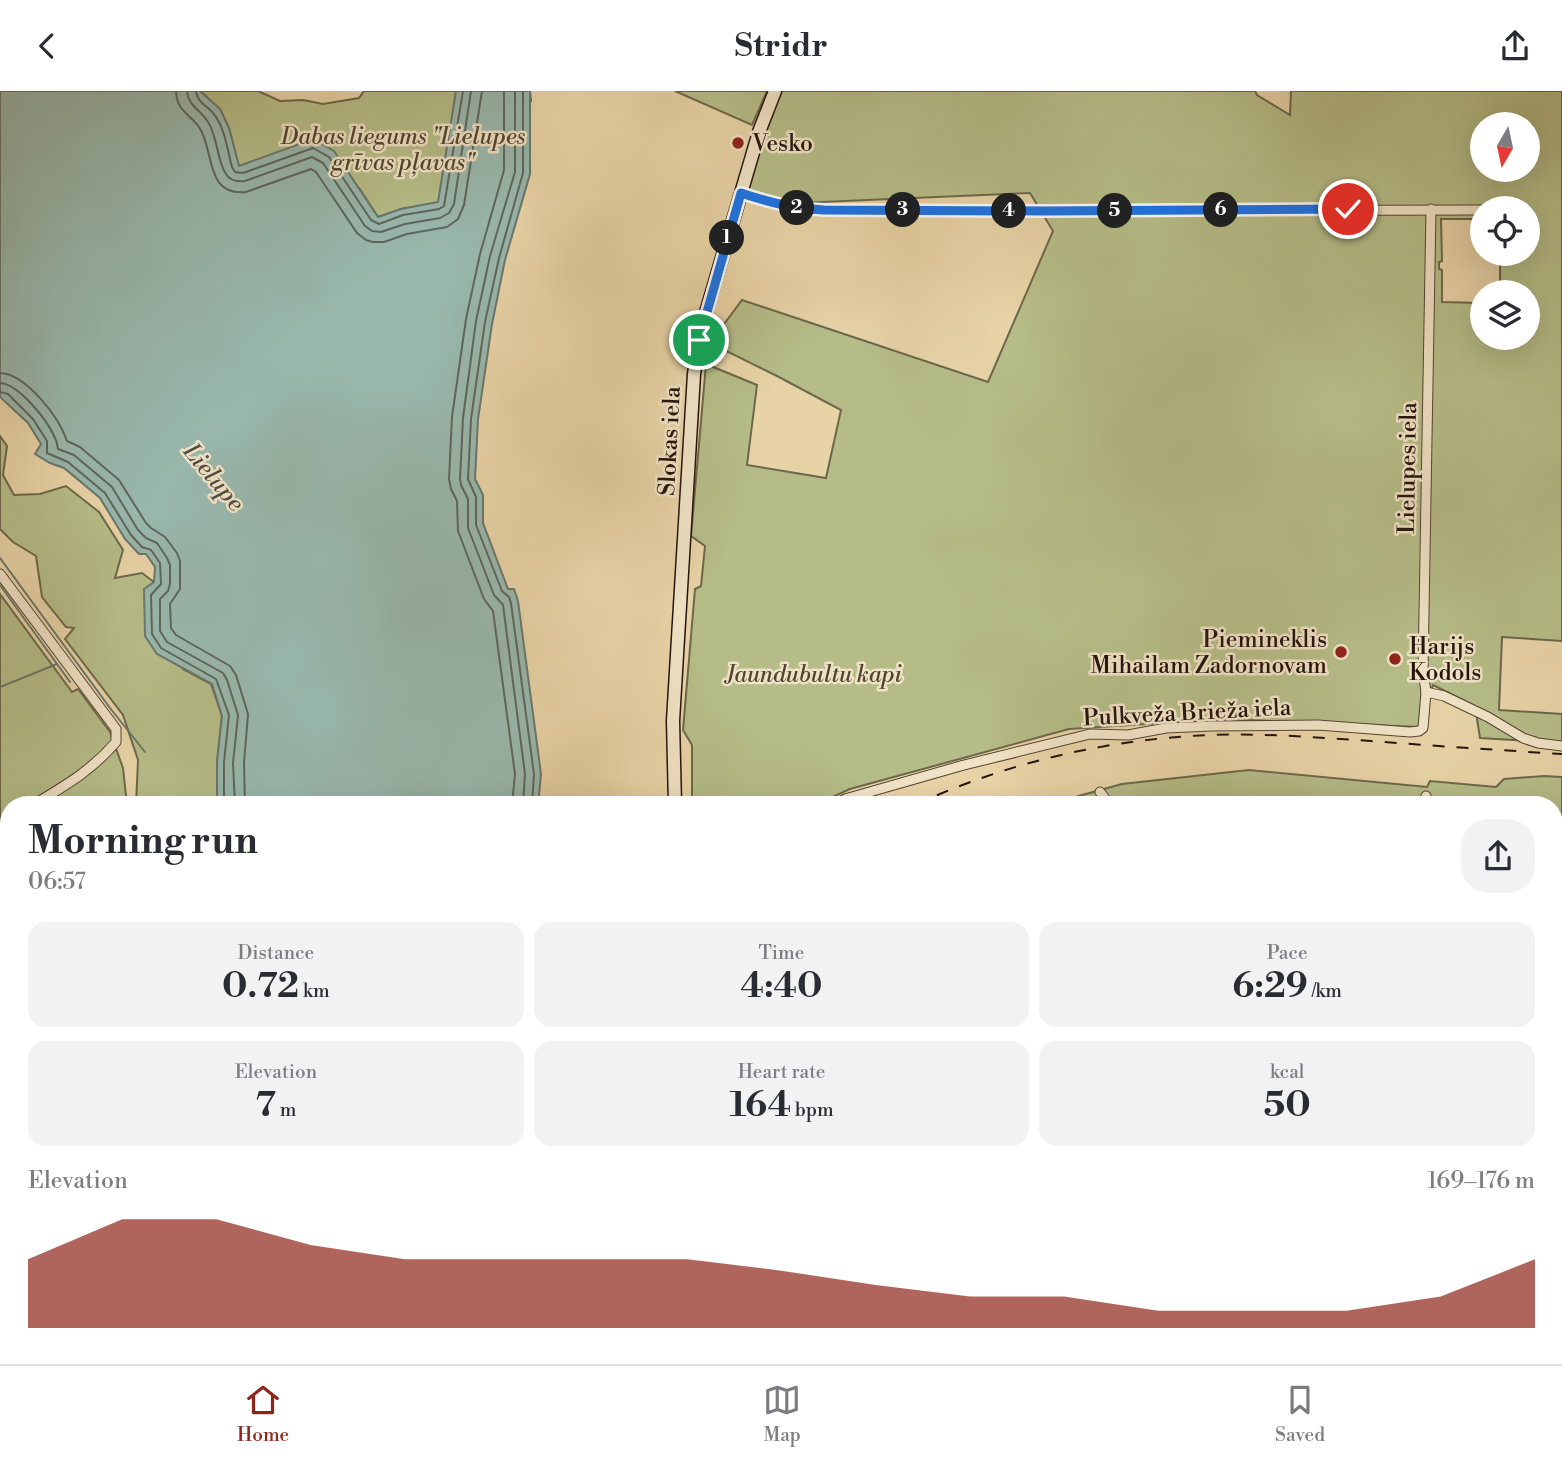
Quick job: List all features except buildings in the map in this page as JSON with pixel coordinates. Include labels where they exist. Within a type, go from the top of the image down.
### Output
[{"type":"main road","name":"Slokas iela","points":[[675,796],[674,721],[694,373],[705,316],[759,132],[775,91]]},
{"type":"street","points":[[741,193],[784,206],[824,210],[1470,210]]},
{"type":"street","name":"Lielupes iela","points":[[1423,728],[1426,692],[1423,670],[1431,209]]},
{"type":"street","points":[[0,573],[116,730],[117,742],[101,759],[76,779],[48,796]]},
{"type":"street","points":[[1426,692],[1444,696],[1488,717],[1523,739],[1562,746]]},
{"type":"street","name":"Pulkveža Brieža iela","points":[[855,796],[1090,734],[1128,735],[1166,728],[1212,726],[1318,725],[1410,732],[1423,728]]},
{"type":"street","points":[[1100,792],[1103,796]]},
{"type":"green space","name":"Dabas liegums \"Lielupes grīvas pļavas\"","points":[[200,91],[258,91],[280,101],[303,100],[323,104],[359,98],[364,91],[530,91],[531,101],[438,203],[401,209],[378,217],[359,188],[239,167],[229,128],[220,109]]},
{"type":"green space","points":[[675,91],[767,91],[752,125]]},
{"type":"green space","name":"Jaundubultu kapi","points":[[775,91],[1255,91],[1257,95],[1290,115],[1291,91],[1562,91],[1562,641],[1502,637],[1499,710],[1562,714],[1562,743],[1480,738],[1475,706],[1433,685],[1419,727],[1224,719],[1069,729],[850,789],[835,796],[692,796],[692,745],[683,730],[695,589],[701,586],[705,546],[691,536],[706,364],[757,385],[747,465],[826,478],[841,410],[710,343],[742,300],[988,382],[1053,231],[1030,193],[798,203],[746,191]],"holes":[[[1470,196],[1540,196],[1540,266],[1500,266],[1500,280],[1540,280],[1540,350],[1470,350],[1470,303],[1442,302],[1442,270],[1439,269],[1439,262],[1442,261],[1441,219],[1470,219]]]},
{"type":"green space","points":[[0,436],[7,446],[3,475],[14,495],[40,494],[66,486],[99,512],[123,550],[115,578],[142,573],[154,582],[183,669],[211,684],[222,716],[217,762],[217,796],[136,796],[138,760],[123,715],[65,639],[74,628],[66,627],[42,597],[36,556],[13,542],[0,529]]},
{"type":"green space","points":[[0,594],[72,692],[78,689],[110,732],[123,768],[126,796],[0,796]]},
{"type":"green space","points":[[1249,770],[1427,787],[1430,781],[1496,787],[1504,779],[1544,776],[1562,777],[1562,796],[1079,796],[1122,784]]},
{"type":"water","name":"Lielupe","points":[[0,91],[200,91],[220,109],[229,128],[239,166],[313,139],[334,151],[378,217],[401,209],[438,202],[456,91],[530,91],[530,174],[505,260],[492,324],[478,419],[475,479],[483,495],[483,523],[508,589],[514,589],[518,601],[541,774],[539,796],[217,796],[217,762],[222,716],[212,684],[157,654],[145,636],[144,589],[154,582],[155,567],[146,554],[139,554],[125,539],[100,498],[64,468],[35,454],[41,444],[28,423],[0,397]]},
{"type":"waterway","points":[[0,558],[145,752]]},
{"type":"waterway","points":[[0,585],[70,682]]},
{"type":"waterway","points":[[0,687],[57,664]]},
{"type":"railway","points":[[936,796],[981,778],[1050,758],[1120,744],[1191,736],[1281,736],[1562,754]]},
{"type":"place","name":"Vesko","points":[[738,143]]},
{"type":"place","name":"Piemineklis Mihailam Zadornovam","points":[[1341,652]]},
{"type":"place","name":"Harijs Kodols","points":[[1395,659]]},
{"type":"route","points":[[699,340],[741,193],[796,208],[824,210],[1348,209]]}]
